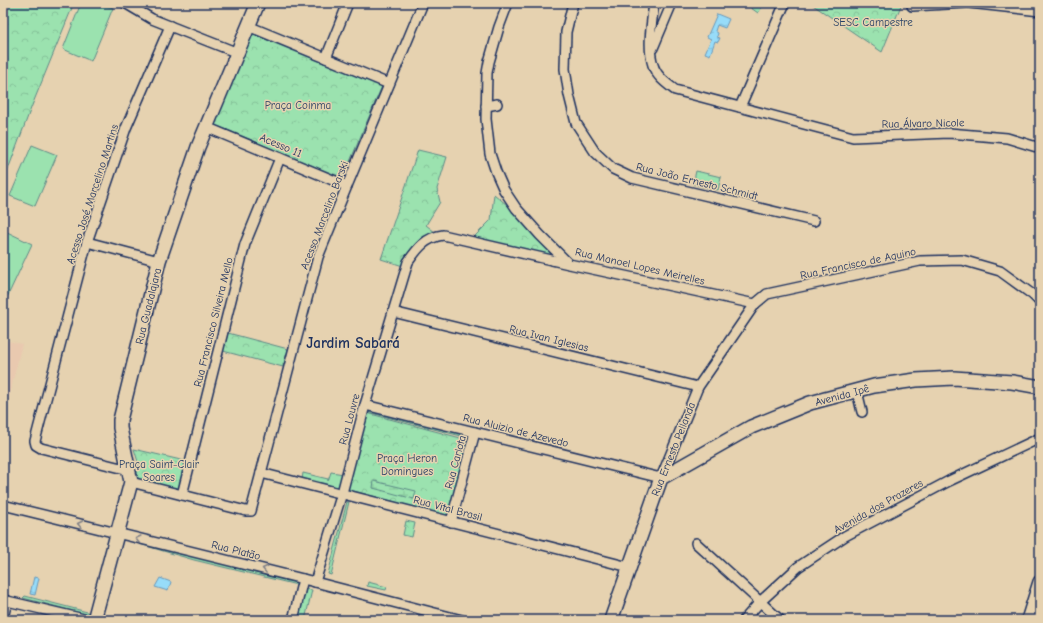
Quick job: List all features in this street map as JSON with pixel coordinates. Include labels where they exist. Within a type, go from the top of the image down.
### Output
[{"type":"main road","name":"Rua Guadalajara","points":[[94,620],[118,534],[130,476],[120,428],[120,420],[159,261],[198,147],[258,3]]},
{"type":"main road","name":"Avenida Ipê","points":[[661,478],[751,427],[810,403],[874,386],[954,378],[1012,382],[1040,387]]},
{"type":"main road","name":"Rua Ernesto Pellanda","points":[[611,620],[661,478]]},
{"type":"main road","points":[[1028,620],[1040,582]]},
{"type":"street","points":[[125,3],[152,19],[238,53]]},
{"type":"street","points":[[326,58],[348,3]]},
{"type":"street","name":"Acesso Marcelino Barski","points":[[182,495],[250,512],[318,258],[389,84],[424,3]]},
{"type":"street","name":"Rua Manoel Lopes Meirelles","points":[[508,3],[499,27],[487,72],[486,106],[490,154],[504,190],[527,222],[569,264],[755,304]]},
{"type":"street","name":"Rua João Ernesto Schmidt","points":[[573,3],[566,32],[565,69],[570,102],[576,123],[595,152],[613,169],[632,178],[814,221]]},
{"type":"street","name":"Rua Álvaro Nicole","points":[[654,3],[651,28],[651,52],[653,65],[662,79],[675,90],[853,137],[948,132],[1007,138],[1040,148]]},
{"type":"street","points":[[651,52],[672,3]]},
{"type":"street","points":[[740,107],[785,3]]},
{"type":"street","points":[[912,6],[968,3],[1040,11]]},
{"type":"street","name":"Acesso José Marcelino Martins","points":[[130,476],[41,448],[36,445],[35,441],[87,242],[126,128],[170,26]]},
{"type":"street","points":[[248,26],[389,84]]},
{"type":"street","points":[[486,106],[497,104]]},
{"type":"street","name":"Acesso 11","points":[[206,127],[347,186]]},
{"type":"street","name":"Rua Francisco Silveira Mello","points":[[182,495],[245,244],[280,158]]},
{"type":"street","name":"Rua Louvre","points":[[315,582],[342,493],[365,405],[408,262],[416,250],[423,243],[436,236],[443,236],[569,264]]},
{"type":"street","points":[[87,242],[159,261]]},
{"type":"street","name":"Rua Francisco de Aquino","points":[[767,294],[920,261],[962,260],[1000,271],[1033,295],[1040,302]]},
{"type":"street","name":"Rua Ernesto Pellanda","points":[[661,478],[698,387],[755,304],[767,294]]},
{"type":"street","name":"Rua Ivan Iglesias","points":[[393,312],[698,387]]},
{"type":"street","points":[[857,391],[862,412]]},
{"type":"street","name":"Rua Aluizio de Azevedo","points":[[365,405],[661,478]]},
{"type":"street","name":"Rua Carlota","points":[[451,522],[475,432]]},
{"type":"street","name":"Avenida dos Prazeres","points":[[744,620],[760,602],[798,567],[845,536],[950,480],[1040,438]]},
{"type":"street","name":"Rua Vital Brasil","points":[[261,473],[629,567]]},
{"type":"street","points":[[130,476],[182,495]]},
{"type":"street","name":"Rua Platão","points":[[3,505],[462,620]]},
{"type":"street","points":[[696,542],[780,620]]},
{"type":"street","points":[[292,620],[303,579]]},
{"type":"street","points":[[3,618],[5,601],[88,620]]},
{"type":"shaded area","points":[[3,340],[22,344],[9,397],[3,410]]},
{"type":"green space","points":[[3,3],[74,3],[31,108],[3,183],[3,157],[5,155],[3,152]]},
{"type":"green space","points":[[81,3],[100,3],[113,8],[91,61],[63,49]]},
{"type":"green space","points":[[744,3],[765,3],[758,13]]},
{"type":"green space","name":"SESC Campestre","points":[[810,3],[902,3],[882,52]]},
{"type":"green space","name":"Praça Coinma","points":[[253,31],[382,86],[343,178],[213,124]]},
{"type":"green space","points":[[32,145],[57,155],[35,206],[10,196]]},
{"type":"green space","points":[[418,150],[447,157],[437,189],[440,202],[426,225],[435,232],[403,266],[381,259]]},
{"type":"green space","points":[[696,171],[721,177],[718,190],[693,184]]},
{"type":"green space","points":[[494,194],[507,205],[558,258],[472,239],[491,220]]},
{"type":"green space","points":[[3,230],[32,244],[3,306]]},
{"type":"green space","points":[[228,333],[288,349],[283,367],[223,351]]},
{"type":"green space","points":[[368,409],[470,433],[469,438],[367,412]]},
{"type":"green space","name":"Praça Heron Domingues","points":[[367,413],[468,440],[448,516],[346,489]]},
{"type":"green space","name":"Praça Saint-Clair Soares","points":[[134,449],[185,461],[178,491],[135,481],[139,465]]},
{"type":"green space","points":[[331,472],[344,474],[341,488],[302,479],[303,473],[328,479],[328,481]]},
{"type":"green space","points":[[374,481],[416,491],[414,499],[373,488]]},
{"type":"green space","points":[[347,502],[349,502],[331,575],[328,574]]},
{"type":"green space","points":[[406,521],[415,523],[412,537],[403,535]]},
{"type":"green space","points":[[136,541],[298,582],[297,585],[194,560],[136,543]]},
{"type":"green space","points":[[368,582],[387,587],[386,590],[367,586]]},
{"type":"green space","points":[[306,589],[312,590],[305,620],[298,620]]},
{"type":"green space","points":[[25,596],[95,614],[93,616],[23,598]]},
{"type":"water","points":[[717,14],[729,19],[725,28],[717,25],[715,31],[718,33],[717,37],[720,38],[718,42],[715,41],[710,55],[705,53],[711,39],[707,37]]},
{"type":"water","points":[[34,577],[39,578],[35,595],[30,594]]},
{"type":"water","points":[[160,578],[171,582],[168,591],[155,587]]},
{"type":"district","name":"Jardim Sabará","points":[[353,343]]}]
